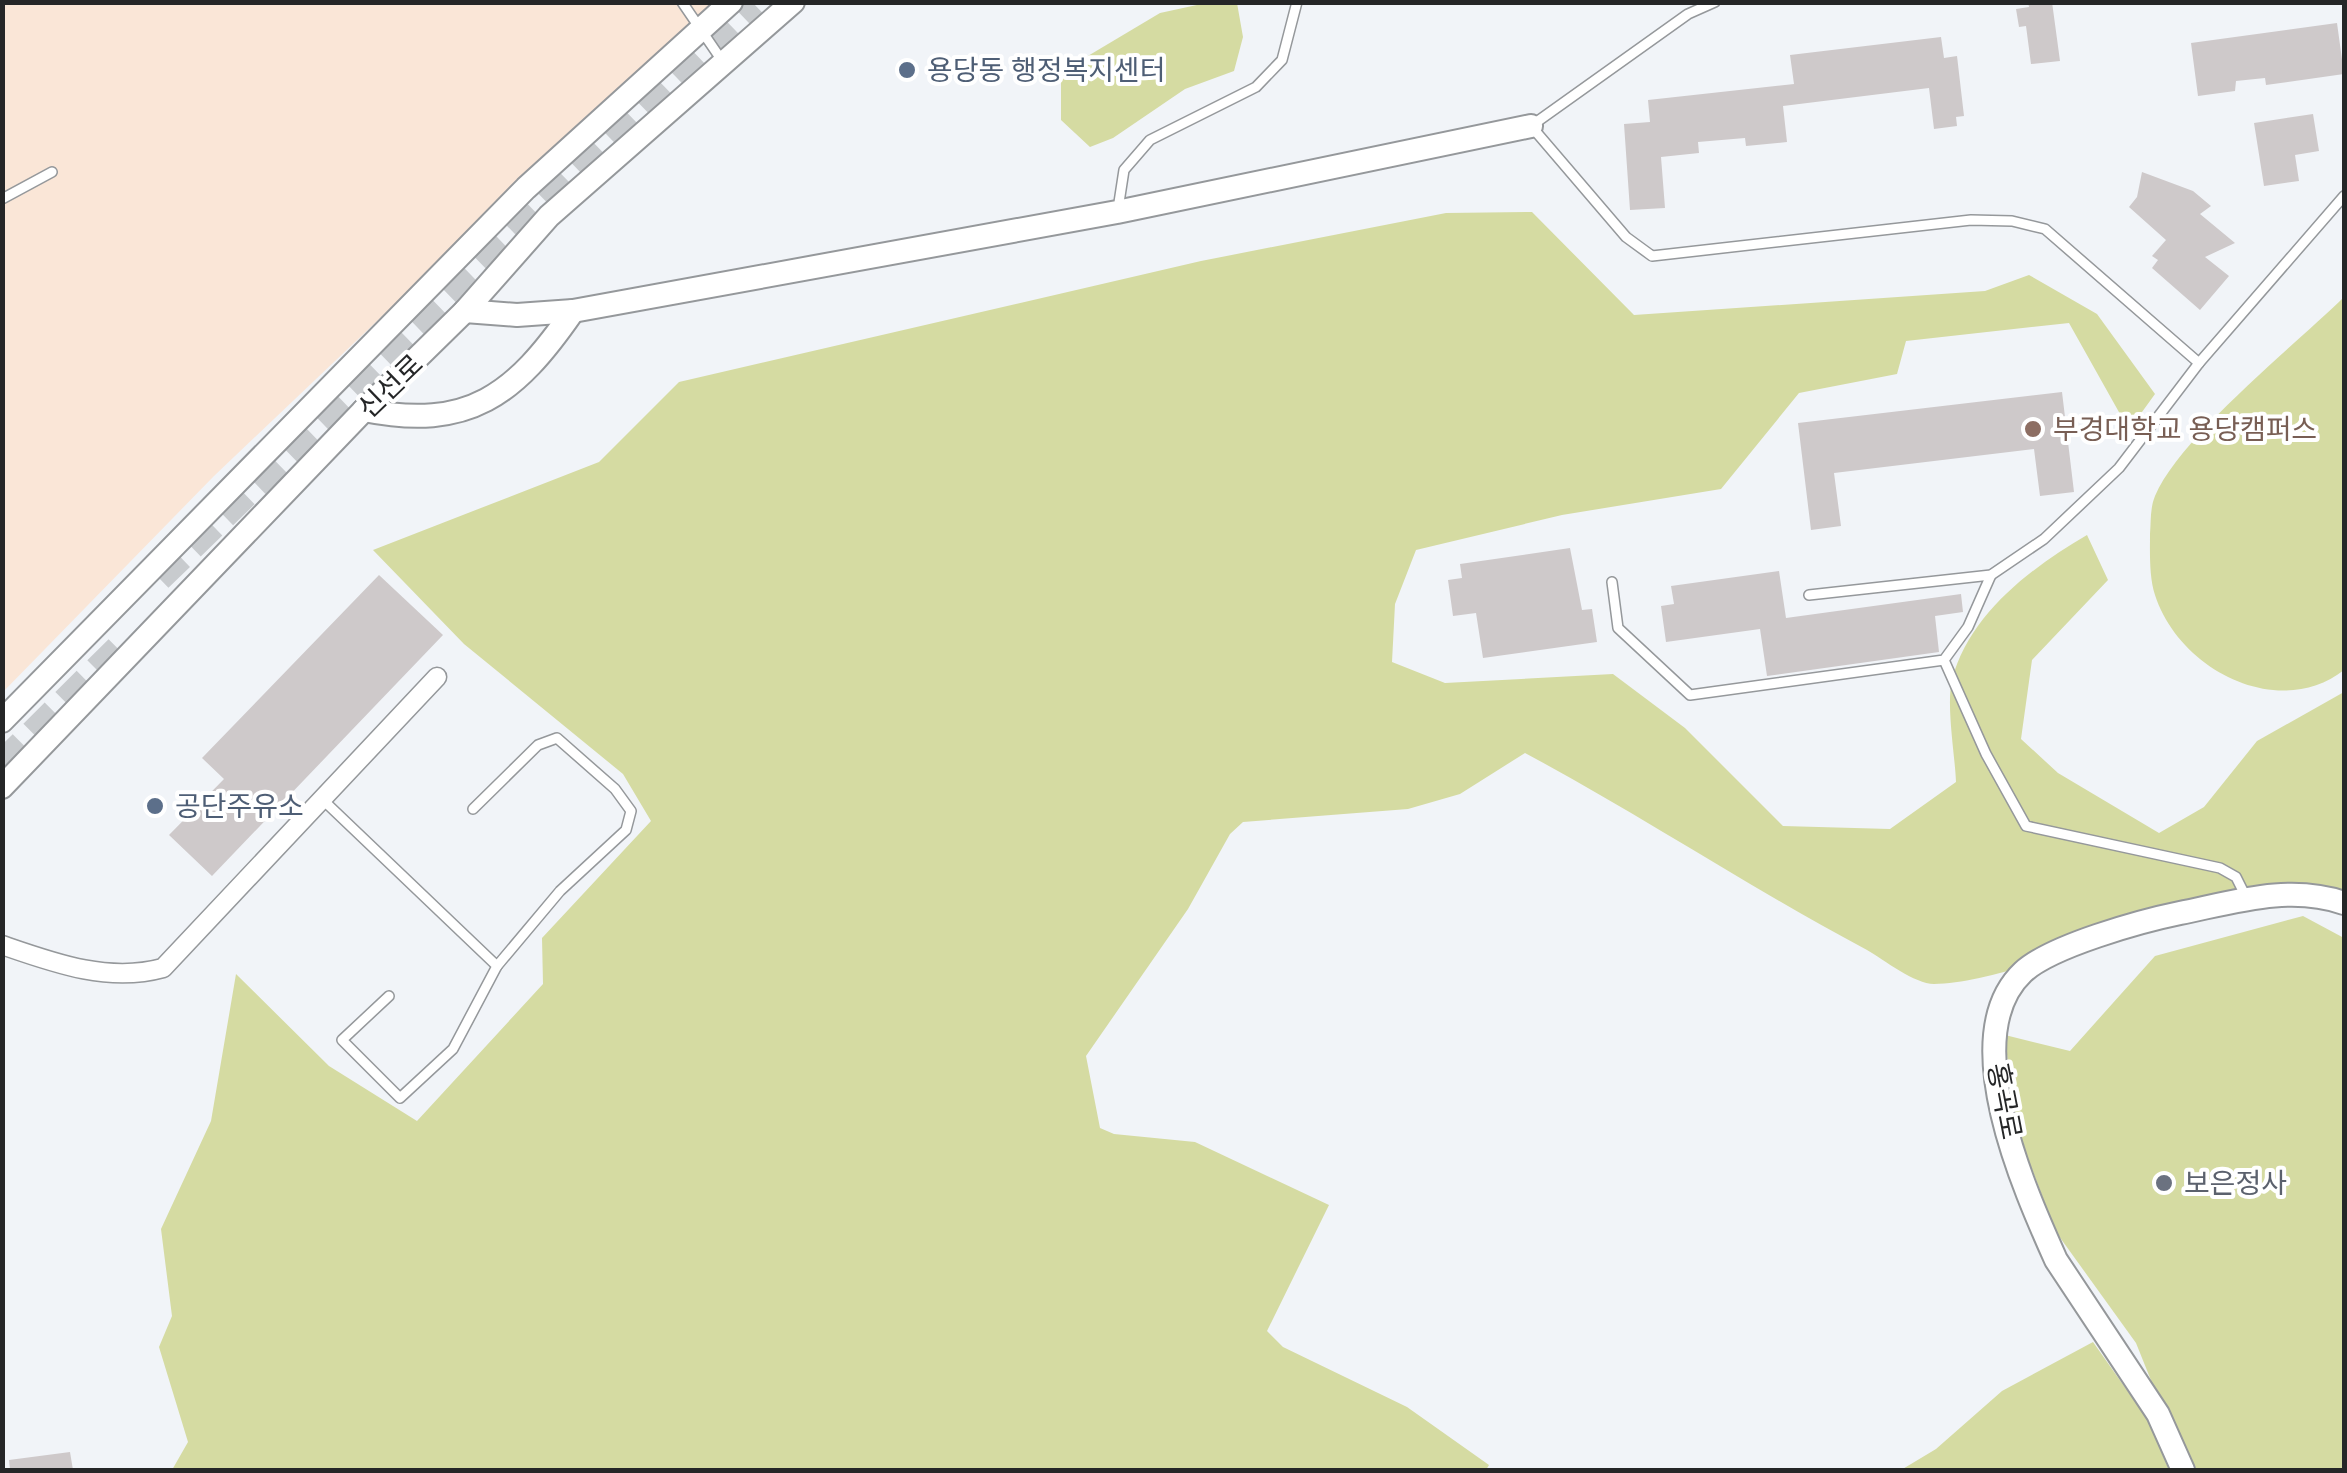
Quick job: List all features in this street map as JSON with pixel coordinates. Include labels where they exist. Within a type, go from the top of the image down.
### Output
[{"type":"street","name":"신선로","points":[[2,721],[526,188],[731,2]]},
{"type":"street","name":"신선로","points":[[2,787],[364,410],[465,312],[549,216],[793,2]]},
{"type":"street","points":[[465,312],[518,315],[573,311],[1117,212],[1531,126]]},
{"type":"street","points":[[364,410],[399,417],[458,414],[523,373],[573,311]]},
{"type":"street","points":[[2,945],[89,971],[119,975],[163,968],[437,677]]},
{"type":"street","name":"홍곡로","points":[[2183,1470],[2158,1414],[2056,1260],[2045,1236],[1998,1092],[1994,1030],[2002,1006],[2024,972],[2082,943],[2150,920],[2287,893],[2344,903]]},
{"type":"lane","points":[[682,2],[724,64]]},
{"type":"lane","points":[[1117,212],[1124,170],[1150,140],[1256,87],[1282,60],[1297,2]]},
{"type":"lane","points":[[1715,2],[1688,14],[1531,126],[1626,237],[1652,256],[1971,220],[2012,221],[2045,229],[2199,364]]},
{"type":"lane","points":[[2,199],[52,172]]},
{"type":"lane","points":[[1808,595],[1991,575],[2044,539],[2119,468],[2199,364],[2344,196]]},
{"type":"lane","points":[[1612,582],[1618,628],[1690,695],[1944,660],[1968,626],[1991,575]]},
{"type":"lane","points":[[1944,660],[1986,754],[2026,826],[2220,868],[2236,877],[2247,900]]},
{"type":"lane","points":[[389,996],[342,1040],[400,1098],[452,1049],[497,966],[560,890],[626,830],[631,811],[615,790],[558,738],[538,745],[473,808]]},
{"type":"lane","points":[[320,797],[497,966]]},
{"type":"shaded area","points":[[3,3],[723,3],[475,228],[214,476],[3,692]]},
{"type":"green space","points":[[1206,3],[1237,3],[1243,37],[1234,71],[1185,89],[1113,138],[1090,147],[1061,120],[1061,72],[1160,13]]},
{"type":"green space","points":[[1532,212],[1634,315],[1985,291],[2029,275],[2097,314],[2155,394],[2129,430],[2069,323],[1906,341],[1897,374],[1799,393],[1721,489],[1562,515],[1416,550],[1395,604],[1392,662],[1445,683],[1613,674],[1685,728],[1783,826],[1890,829],[1956,782],[1950,691],[1960,656],[1973,634],[2005,595],[2045,562],[2087,535],[2108,580],[2032,660],[2021,739],[2058,773],[2159,833],[2204,807],[2257,741],[2344,692],[2344,893],[2308,887],[2261,892],[2030,964],[1978,978],[1934,984],[1900,971],[1525,753],[1460,794],[1408,809],[1243,822],[1230,834],[1188,909],[1086,1056],[1100,1128],[1114,1134],[1195,1142],[1329,1205],[1267,1331],[1283,1347],[1407,1407],[1489,1465],[1486,1470],[172,1470],[188,1442],[159,1347],[172,1316],[161,1229],[211,1121],[236,974],[329,1066],[417,1121],[543,984],[542,938],[651,821],[623,774],[464,644],[373,550],[599,462],[679,382],[1201,261],[1446,213]]},
{"type":"green space","points":[[2344,297],[2344,670],[2318,684],[2290,690],[2262,688],[2234,680],[2208,665],[2167,622],[2152,581],[2152,505],[2168,473],[2188,447]]},
{"type":"green space","points":[[2303,916],[2344,938],[2344,1470],[2187,1470],[2136,1343],[2056,1232],[2014,1122],[2005,1035],[2070,1051],[2155,956]]},
{"type":"green space","points":[[2093,1342],[2148,1420],[2169,1470],[1901,1470],[1936,1449],[2002,1391]]},
{"type":"building","points":[[2028,2],[2052,2],[2060,61],[2031,64],[2026,26],[2019,27],[2016,9],[2029,7]]},
{"type":"building","points":[[2337,23],[2344,74],[2266,85],[2265,78],[2236,81],[2235,91],[2198,96],[2191,43]]},
{"type":"building","points":[[1941,37],[1944,58],[1957,56],[1964,116],[1956,117],[1957,126],[1934,129],[1929,88],[1783,106],[1787,142],[1746,146],[1745,138],[1698,142],[1699,153],[1661,157],[1665,208],[1630,210],[1624,124],[1650,122],[1648,100],[1794,84],[1790,55]]},
{"type":"building","points":[[2313,114],[2319,151],[2295,155],[2299,181],[2264,186],[2254,123]]},
{"type":"building","points":[[2142,172],[2193,191],[2211,206],[2200,214],[2235,243],[2205,257],[2229,276],[2200,310],[2152,268],[2158,260],[2152,256],[2166,240],[2129,207],[2137,197]]},
{"type":"building","points":[[2062,392],[2074,492],[2040,496],[2034,449],[1834,473],[1841,526],[1811,530],[1798,423]]},
{"type":"building","points":[[1570,548],[1582,610],[1592,609],[1597,642],[1483,658],[1476,613],[1453,616],[1448,580],[1462,578],[1460,564]]},
{"type":"building","points":[[1779,571],[1786,618],[1961,594],[1963,612],[1935,616],[1939,652],[1767,676],[1760,629],[1666,642],[1661,606],[1674,604],[1671,586]]},
{"type":"building","points":[[379,575],[443,635],[212,876],[169,835],[224,779],[202,758]]},
{"type":"building","points":[[70,1452],[73,1470],[10,1470],[9,1460]]},
{"type":"tunnel","points":[[158,577],[752,2]]},
{"type":"tunnel","points":[[2,766],[121,648]]},
{"type":"place","name":"용당동 행정복지센터","points":[[907,70]]},
{"type":"place","name":"부경대학교 용당캠퍼스","points":[[2033,429]]},
{"type":"place","name":"공단주유소","points":[[155,806]]},
{"type":"place","name":"보은정사","points":[[2164,1183]]}]
